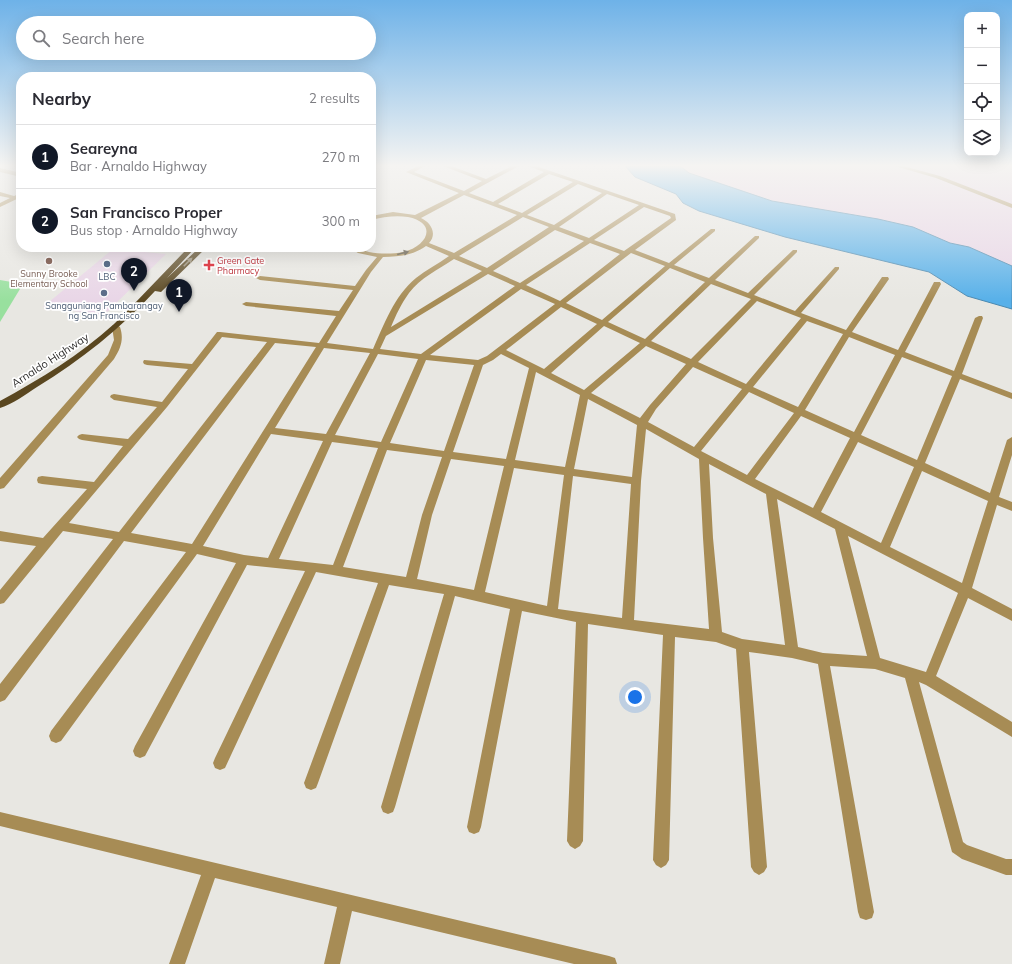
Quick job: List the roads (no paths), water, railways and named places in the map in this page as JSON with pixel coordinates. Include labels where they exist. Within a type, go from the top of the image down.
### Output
[{"type":"main road","name":"Arnaldo Highway","points":[[0,405],[69,362],[116,327],[165,274],[188,252]]},
{"type":"main road","name":"Arnaldo Highway","points":[[127,316],[174,276],[199,252]]},
{"type":"street","points":[[415,218],[428,211]]},
{"type":"street","points":[[512,211],[590,240],[669,266],[1012,396]]},
{"type":"street","points":[[271,563],[329,438],[375,352],[397,306],[407,291],[418,280],[454,256],[530,211]]},
{"type":"street","points":[[383,336],[488,271],[579,211]]},
{"type":"street","points":[[336,572],[384,446],[423,356],[520,286],[634,211]]},
{"type":"street","points":[[0,599],[45,543],[96,486],[130,443],[164,405],[220,334],[478,363],[490,358],[675,217],[659,211]]},
{"type":"street","points":[[361,252],[381,256],[406,253],[425,243],[429,238],[430,232],[428,226],[415,218],[396,214],[376,216]]},
{"type":"street","points":[[545,373],[713,230]]},
{"type":"street","points":[[552,613],[570,471],[585,394],[646,342],[758,237]]},
{"type":"street","points":[[425,243],[1012,507]]},
{"type":"street","points":[[628,626],[636,482],[642,423],[653,407],[692,363],[795,251]]},
{"type":"street","points":[[56,736],[195,549],[323,346],[368,270],[381,256]]},
{"type":"street","points":[[796,314],[837,268]]},
{"type":"street","points":[[260,278],[358,288]]},
{"type":"street","points":[[749,480],[799,412],[847,334],[885,279]]},
{"type":"street","points":[[815,514],[937,284]]},
{"type":"street","points":[[246,304],[342,314]]},
{"type":"street","points":[[716,636],[700,455],[748,387],[805,318]]},
{"type":"street","points":[[884,549],[957,375],[979,318]]},
{"type":"street","points":[[0,485],[114,354],[119,341],[116,327]]},
{"type":"street","points":[[0,695],[273,340]]},
{"type":"street","points":[[500,350],[642,423],[700,455],[1012,615]]},
{"type":"street","points":[[147,362],[194,367]]},
{"type":"street","points":[[410,584],[427,515],[478,363]]},
{"type":"street","points":[[478,596],[533,367]]},
{"type":"street","points":[[114,397],[164,405]]},
{"type":"street","points":[[270,431],[570,471],[636,482]]},
{"type":"street","points":[[82,437],[130,443]]},
{"type":"street","points":[[929,679],[965,591],[1012,440]]},
{"type":"street","points":[[42,480],[96,486]]},
{"type":"street","points":[[771,491],[792,652]]},
{"type":"street","points":[[61,526],[122,538],[195,549],[244,560],[313,567],[451,590],[552,613],[628,626],[716,636],[742,645],[792,652],[823,659],[875,663],[929,679],[1012,730]]},
{"type":"street","points":[[840,527],[875,663]]},
{"type":"street","points":[[0,536],[45,543]]},
{"type":"street","points":[[140,751],[244,560]]},
{"type":"street","points":[[220,763],[313,567]]},
{"type":"street","points":[[311,783],[385,579]]},
{"type":"street","points":[[388,807],[451,590]]},
{"type":"street","points":[[474,828],[517,605]]},
{"type":"street","points":[[575,841],[582,618]]},
{"type":"street","points":[[661,860],[669,631]]},
{"type":"street","points":[[742,645],[759,867]]},
{"type":"street","points":[[823,659],[866,912]]},
{"type":"street","points":[[910,674],[957,847],[962,851],[1012,868]]},
{"type":"street","points":[[0,819],[609,964]]},
{"type":"street","points":[[177,964],[210,870]]},
{"type":"street","points":[[332,964],[346,902]]},
{"type":"water","points":[[699,211],[831,211],[913,227],[950,243],[969,247],[1012,266],[1012,309],[967,296],[929,272],[785,237]]},
{"type":"place","name":"Sunny Brooke Elementary School","points":[[49,261]]},
{"type":"place","name":"LBC","points":[[107,264]]},
{"type":"place","name":"Green Gate Pharmacy","points":[[209,265]]},
{"type":"place","name":"San Francisco Proper","points":[[134,291]]},
{"type":"place","name":"Sangguniang Pambarangay ng San Francisco","points":[[104,293]]},
{"type":"place","name":"Seareyna","points":[[179,312]]}]
